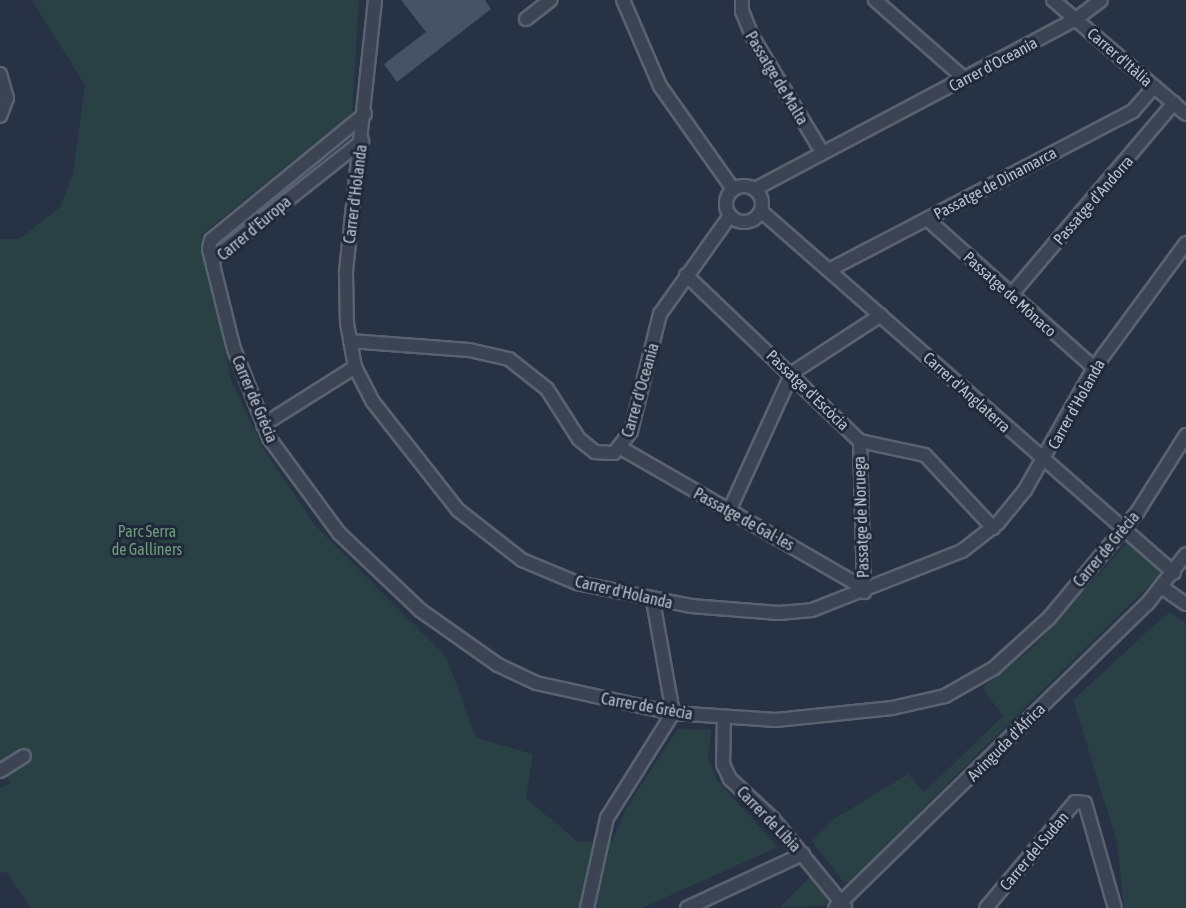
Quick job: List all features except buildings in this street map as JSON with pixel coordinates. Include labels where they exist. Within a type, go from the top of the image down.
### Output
[{"type":"street","name":"Carrer d'Holanda","points":[[375,0],[365,114],[347,257],[350,341],[355,367],[373,402],[438,488],[501,546],[522,560],[577,583],[653,601],[779,613],[812,610],[944,561],[993,528],[1044,461],[1094,368],[1186,243]]},
{"type":"street","points":[[526,19],[550,0]]},
{"type":"street","points":[[622,0],[660,86],[733,189]]},
{"type":"street","name":"Passatge de Malta","points":[[742,0],[748,29],[822,152]]},
{"type":"street","points":[[875,0],[965,79]]},
{"type":"street","name":"Carrer d'Itàlia","points":[[1053,0],[1186,114]]},
{"type":"street","name":"Carrer d'Oceania","points":[[755,189],[1076,19],[1101,0]]},
{"type":"street","points":[[0,74],[7,98],[0,116]]},
{"type":"street","name":"Passatge de Dinamarca","points":[[829,270],[1125,116],[1154,87]]},
{"type":"street","name":"Passatge d'Andorra","points":[[1011,295],[1174,104]]},
{"type":"street","name":"Carrer d'Europa","points":[[213,266],[209,249],[217,232],[365,114]]},
{"type":"street","name":"Carrer d'Europa","points":[[213,266],[214,258],[362,141]]},
{"type":"street","points":[[744,185],[755,189],[762,199],[761,211],[751,221],[730,216],[726,199],[733,189],[744,185]]},
{"type":"street","name":"Carrer d'Anglaterra","points":[[761,211],[1044,461],[1126,527],[1174,573]]},
{"type":"street","name":"Carrer d'Oceania","points":[[350,341],[469,350],[509,359],[547,389],[571,431],[587,447],[606,454],[621,448],[635,418],[660,314],[730,216]]},
{"type":"street","name":"Passatge de Mònaco","points":[[927,219],[1094,368]]},
{"type":"street","name":"Carrer de Grècia","points":[[213,266],[234,349],[263,425],[296,477],[360,556],[411,603],[472,648],[536,683],[673,712],[724,718],[776,720],[892,708],[967,687],[1008,656],[1049,618],[1126,527],[1186,435]]},
{"type":"street","name":"Passatge d'Escòcia","points":[[686,275],[792,373],[860,441],[925,454],[993,528]]},
{"type":"street","points":[[730,509],[792,373],[881,315]]},
{"type":"street","points":[[263,425],[355,367]]},
{"type":"street","name":"Passatge de Noruega","points":[[860,441],[864,592]]},
{"type":"street","name":"Passatge de Gal·les","points":[[621,448],[855,582],[864,592]]},
{"type":"street","name":"Avinguda d'Àfrica","points":[[841,906],[1162,588],[1186,554]]},
{"type":"street","name":"Avinguda d'Àfrica","points":[[1174,573],[1186,567]]},
{"type":"street","points":[[1162,588],[1186,604]]},
{"type":"street","points":[[587,908],[607,818],[673,712],[653,601]]},
{"type":"street","name":"Carrer de Líbia","points":[[724,718],[723,764],[730,779],[803,854],[841,906]]},
{"type":"street","points":[[0,771],[24,756]]},
{"type":"street","name":"Carrer del Sudan","points":[[986,908],[1075,802],[1085,803],[1115,908]]},
{"type":"street","points":[[687,908],[803,854]]},
{"type":"green space","name":"Parc Serra de Galliners","points":[[32,0],[359,0],[352,113],[201,235],[231,380],[264,450],[315,525],[447,658],[476,738],[533,754],[526,798],[578,842],[612,842],[626,808],[678,729],[711,730],[708,759],[717,780],[778,847],[642,908],[30,908],[7,872],[0,873],[0,788],[11,783],[0,766],[0,239],[19,239],[60,207],[73,174],[85,85]]},
{"type":"green space","points":[[1129,541],[1157,565],[1160,575],[920,811],[924,815],[853,883],[843,881],[812,841],[834,819],[908,774],[924,792],[1003,716],[982,688],[1032,648]]},
{"type":"green space","points":[[1169,612],[1186,623],[1186,908],[1124,908],[1117,842],[1073,700]]},
{"type":"green space","points":[[811,876],[829,898],[826,905],[779,908]]}]
